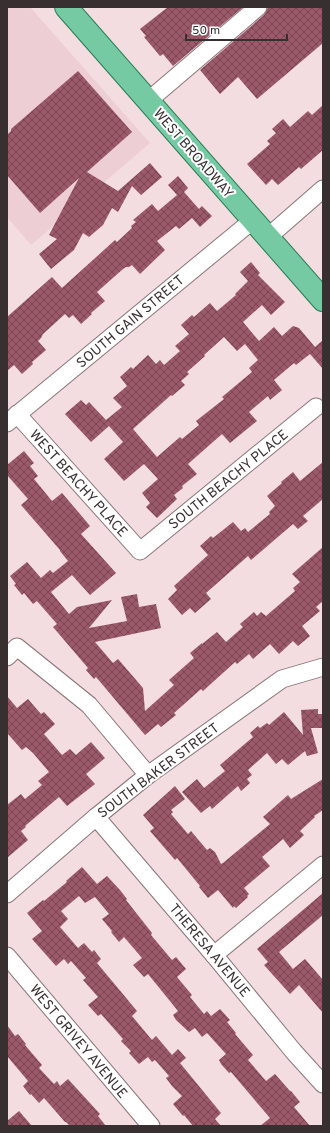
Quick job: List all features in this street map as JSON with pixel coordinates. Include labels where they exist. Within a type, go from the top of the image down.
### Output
[{"type":"main road","name":"WEST BROADWAY","points":[[66,7],[323,300]]},
{"type":"street","points":[[148,101],[258,7]]},
{"type":"street","points":[[268,237],[323,189]]},
{"type":"street","name":"SOUTH GAIN STREET","points":[[12,418],[253,220]]},
{"type":"street","name":"SOUTH BEACHY PLACE","points":[[140,551],[316,407]]},
{"type":"street","name":"WEST BEACHY PLACE","points":[[12,418],[140,551]]},
{"type":"street","points":[[12,652],[88,705],[148,775]]},
{"type":"street","name":"SOUTH BAKER STREET","points":[[7,894],[96,817],[148,775],[282,680],[323,667]]},
{"type":"street","name":"THERESA AVENUE","points":[[96,817],[214,955],[294,1052],[323,1084]]},
{"type":"street","points":[[214,955],[323,865]]},
{"type":"street","name":"WEST GRIVEY AVENUE","points":[[7,956],[151,1126]]},
{"type":"shaded area","points":[[7,7],[30,7],[150,143],[31,245],[7,217]]},
{"type":"building","points":[[168,7],[243,7],[173,66],[163,54],[160,56],[144,37],[146,36],[140,29]]},
{"type":"building","points":[[268,7],[323,7],[323,43],[257,99],[238,77],[220,94],[200,70],[264,15]]},
{"type":"building","points":[[78,71],[132,132],[87,172],[118,191],[150,163],[162,177],[141,195],[132,186],[118,212],[112,208],[103,225],[89,237],[83,233],[74,250],[51,269],[39,254],[57,239],[49,235],[79,178],[40,213],[7,175],[7,135],[11,129]]},
{"type":"building","points":[[323,105],[323,150],[301,169],[299,167],[278,185],[272,179],[266,185],[247,164],[270,144],[267,141],[276,133],[272,129],[283,119],[290,127],[308,111],[312,115]]},
{"type":"building","points":[[178,176],[188,188],[184,192],[199,209],[202,206],[212,216],[200,227],[192,218],[179,229],[176,226],[157,241],[165,250],[140,274],[132,265],[123,269],[97,292],[105,301],[81,324],[73,315],[69,318],[65,314],[43,334],[38,341],[46,350],[32,362],[33,364],[22,374],[14,365],[7,371],[7,317],[52,277],[62,288],[115,240],[117,242],[132,228],[131,226],[136,222],[133,220],[152,204],[158,211],[177,195],[168,185]]},
{"type":"building","points":[[251,262],[260,273],[258,275],[285,302],[271,315],[262,305],[243,322],[259,341],[274,327],[282,336],[293,326],[299,328],[315,347],[323,340],[323,369],[310,354],[296,365],[294,363],[274,380],[282,390],[270,400],[268,396],[249,412],[257,421],[230,443],[222,434],[188,464],[197,474],[182,486],[183,488],[174,495],[177,499],[157,518],[146,507],[150,503],[142,493],[158,479],[144,464],[124,481],[104,459],[123,442],[109,426],[91,442],[65,414],[81,400],[86,405],[89,402],[106,420],[122,407],[113,398],[127,386],[120,377],[131,367],[133,369],[148,355],[156,364],[160,360],[164,365],[180,351],[175,346],[189,334],[181,325],[192,315],[194,317],[210,303],[217,311],[236,295],[235,294],[248,281],[240,272]],"holes":[[[224,337],[237,351],[245,344],[258,360],[249,368],[252,372],[222,397],[224,399],[196,421],[199,425],[182,439],[180,437],[157,457],[133,429],[171,395],[172,396],[185,385],[181,381],[189,374],[187,372]]]},
{"type":"building","points":[[24,451],[34,463],[30,466],[38,476],[34,479],[52,501],[62,493],[90,526],[81,534],[116,573],[90,595],[72,575],[51,592],[69,614],[77,607],[112,600],[89,628],[127,621],[121,597],[137,594],[139,607],[156,604],[161,628],[95,642],[113,663],[118,659],[143,688],[145,711],[174,685],[169,680],[194,658],[190,653],[202,643],[217,632],[226,642],[243,627],[240,624],[254,612],[257,616],[261,612],[266,616],[295,591],[293,588],[300,582],[292,574],[323,547],[323,601],[316,607],[320,611],[302,626],[310,636],[298,646],[293,641],[279,654],[270,644],[253,659],[249,654],[237,664],[235,662],[203,691],[201,689],[174,713],[176,715],[161,727],[158,724],[145,735],[96,677],[94,679],[86,670],[88,668],[53,627],[57,624],[37,601],[33,604],[24,593],[22,595],[14,585],[16,584],[10,576],[27,562],[41,578],[50,570],[53,573],[68,561],[21,505],[28,499],[7,475],[7,465]]},
{"type":"building","points":[[323,462],[323,499],[303,516],[308,521],[298,529],[293,524],[251,560],[248,556],[206,593],[211,599],[195,613],[190,608],[182,615],[168,599],[177,590],[174,586],[208,555],[200,546],[211,536],[213,538],[233,522],[241,531],[245,528],[248,532],[270,514],[269,512],[275,506],[267,496],[282,483],[281,482],[293,472],[300,481]]},
{"type":"building","points":[[7,696],[17,708],[28,699],[41,714],[44,712],[55,724],[44,734],[62,755],[70,749],[76,755],[91,742],[105,758],[86,774],[95,784],[67,806],[59,797],[25,826],[26,827],[21,831],[28,840],[7,858],[7,805],[21,794],[25,799],[42,785],[38,781],[49,772],[33,753],[26,747],[22,750],[7,733]]},
{"type":"building","points":[[318,709],[318,714],[323,714],[323,728],[311,728],[318,753],[307,756],[305,751],[288,765],[282,759],[276,764],[267,753],[248,770],[252,775],[247,779],[250,783],[241,791],[238,786],[212,809],[210,806],[201,813],[182,792],[197,779],[204,788],[225,771],[220,765],[253,737],[250,733],[258,726],[260,728],[267,723],[269,725],[284,712],[303,735],[301,710]]},
{"type":"building","points":[[323,779],[323,810],[314,816],[315,817],[300,831],[304,835],[290,848],[283,839],[262,857],[270,866],[244,888],[249,894],[247,896],[248,897],[236,908],[234,906],[233,908],[218,890],[208,898],[177,858],[175,860],[150,831],[154,828],[143,815],[175,786],[185,799],[171,810],[173,812],[171,814],[188,834],[191,831],[207,850],[210,848],[215,852],[221,864],[270,824],[263,817],[288,795],[291,799]]},
{"type":"building","points":[[82,867],[97,884],[107,876],[120,890],[152,933],[151,935],[172,960],[176,957],[186,969],[177,977],[192,995],[190,997],[204,1014],[207,1011],[211,1016],[220,1009],[230,1020],[227,1022],[236,1033],[235,1034],[253,1055],[248,1060],[266,1081],[275,1074],[291,1091],[300,1102],[294,1107],[310,1126],[260,1126],[270,1118],[231,1072],[229,1073],[221,1064],[219,1060],[226,1054],[207,1033],[202,1037],[195,1028],[189,1032],[176,1020],[173,1015],[178,1011],[148,974],[144,977],[133,965],[142,958],[124,937],[119,942],[102,919],[109,914],[95,897],[85,903],[79,896],[61,911],[68,919],[60,927],[78,948],[84,943],[92,952],[94,950],[101,959],[97,963],[137,1011],[132,1016],[152,1040],[156,1036],[172,1055],[178,1049],[186,1058],[180,1063],[221,1113],[215,1119],[221,1126],[193,1126],[184,1115],[183,1116],[173,1104],[182,1096],[166,1078],[169,1076],[155,1060],[152,1062],[148,1057],[139,1064],[129,1053],[131,1051],[121,1041],[123,1039],[101,1014],[98,1016],[88,1005],[98,997],[83,980],[86,978],[71,961],[68,964],[64,959],[56,966],[32,939],[42,931],[27,913],[67,882],[66,881]]},
{"type":"building","points":[[323,893],[323,915],[279,952],[293,969],[305,959],[323,980],[323,1013],[299,985],[290,994],[264,965],[268,962],[257,949]]},
{"type":"building","points":[[7,1025],[15,1036],[18,1034],[26,1044],[25,1045],[42,1065],[39,1068],[54,1084],[57,1081],[60,1086],[68,1079],[100,1114],[98,1116],[106,1126],[70,1126],[44,1098],[39,1103],[31,1094],[30,1095],[23,1086],[28,1081],[7,1056]]},
{"type":"building","points":[[19,1111],[32,1126],[7,1126],[7,1121]]}]
